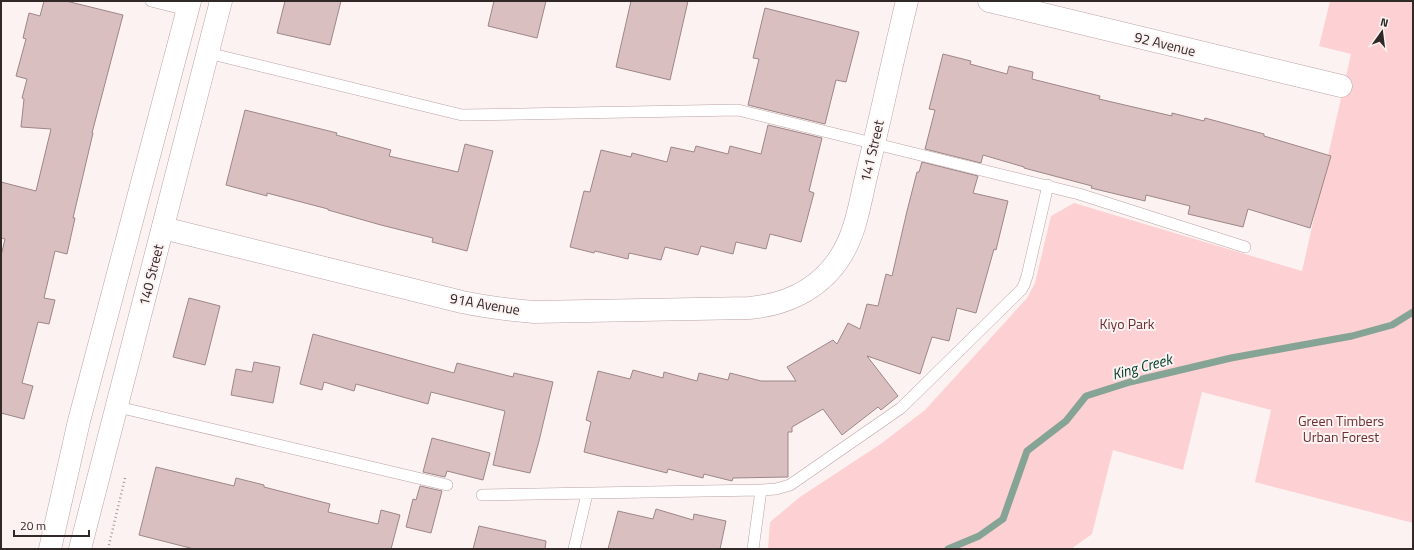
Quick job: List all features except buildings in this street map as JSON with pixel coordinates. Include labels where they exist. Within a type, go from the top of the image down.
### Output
[{"type":"street","name":"140 Street","points":[[80,549],[118,407],[221,1]]},
{"type":"street","name":"141 Street","points":[[812,287],[833,267],[849,242],[855,223],[907,1]]},
{"type":"street","name":"92 Avenue","points":[[989,1],[1341,86]]},
{"type":"street","points":[[50,549],[80,421],[188,6]]},
{"type":"street","name":"91A Avenue","points":[[163,228],[462,302],[490,308],[521,311],[749,308],[784,301],[812,287]]},
{"type":"street","points":[[63,549],[86,455],[80,421]]},
{"type":"lane","points":[[150,1],[188,6]]},
{"type":"lane","points":[[208,53],[462,115],[738,110],[1079,194],[1244,247]]},
{"type":"lane","points":[[482,495],[776,490],[790,485],[893,415],[1021,290],[1027,276],[1048,186]]},
{"type":"lane","points":[[118,407],[447,485]]},
{"type":"lane","points":[[753,549],[761,490]]},
{"type":"lane","points":[[574,549],[587,494]]},
{"type":"path","points":[[108,549],[126,472]]},
{"type":"green space","name":"Kiyo Park","points":[[1330,1],[1413,1],[1413,523],[1255,482],[1271,410],[1202,392],[1183,470],[1113,450],[1092,534],[1071,549],[768,549],[770,522],[800,497],[882,443],[925,410],[1027,298],[1035,283],[1051,216],[1074,203],[1302,271],[1351,54],[1319,46]]},
{"type":"waterway","name":"King Creek","points":[[948,549],[979,536],[1003,519],[1027,451],[1066,421],[1086,396],[1130,382],[1231,358],[1352,336],[1392,325],[1413,312]]},
{"type":"park label","name":"Green Timbers Urban Forest","points":[[1341,430]]}]
